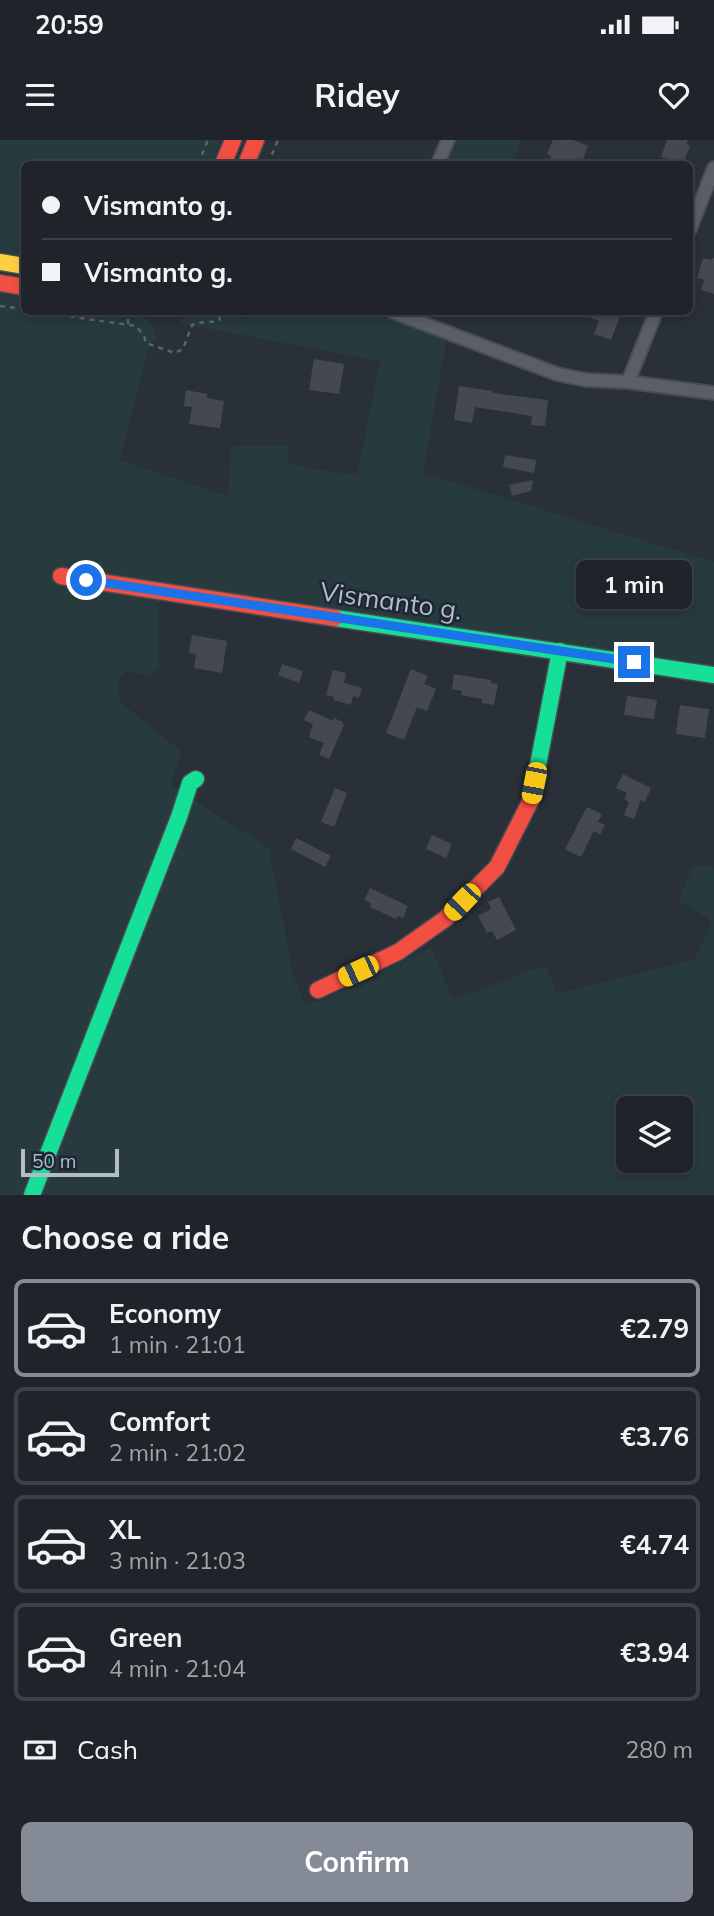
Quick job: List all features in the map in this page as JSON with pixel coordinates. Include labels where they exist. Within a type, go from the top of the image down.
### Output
[{"type":"street","points":[[224,161],[233,140]]},
{"type":"street","points":[[247,161],[256,140]]},
{"type":"street","points":[[439,161],[449,140]]},
{"type":"street","points":[[693,221],[714,168]]},
{"type":"street","points":[[0,262],[21,266]]},
{"type":"street","points":[[0,283],[21,286]]},
{"type":"street","points":[[401,315],[557,374],[586,380],[628,382],[714,393]]},
{"type":"street","points":[[628,382],[655,315]]},
{"type":"street","name":"Vismanto g.","points":[[61,576],[714,675]]},
{"type":"street","points":[[317,990],[408,946],[445,919],[497,867],[532,798],[560,651]]},
{"type":"street","points":[[32,1195],[190,783],[196,779]]},
{"type":"path","points":[[199,161],[208,140]]},
{"type":"path","points":[[269,161],[278,140]]},
{"type":"path","points":[[0,306],[21,309]]},
{"type":"path","points":[[62,315],[136,326],[146,343],[175,353],[183,349],[192,325],[219,321],[220,315]]},
{"type":"path","points":[[128,315],[128,324]]},
{"type":"green space","points":[[0,140],[221,140],[212,161],[21,161],[21,258],[0,254]]},
{"type":"green space","points":[[457,140],[522,140],[514,160],[517,161],[448,161]]},
{"type":"green space","points":[[0,293],[21,296],[21,315],[135,315],[148,320],[154,328],[156,342],[151,341],[119,460],[228,496],[231,446],[288,445],[287,462],[305,468],[357,475],[380,361],[179,323],[183,315],[247,318],[248,315],[393,315],[447,337],[423,473],[714,562],[714,668],[164,585],[159,604],[159,667],[150,676],[126,671],[117,682],[120,702],[181,751],[171,785],[269,848],[293,974],[305,1006],[348,989],[431,947],[453,1000],[546,965],[557,994],[695,959],[712,921],[679,901],[693,865],[714,867],[714,1195],[0,1195]]},
{"type":"building","points":[[553,140],[573,140],[588,146],[582,161],[549,161],[551,156],[547,154]]},
{"type":"building","points":[[667,140],[688,140],[686,144],[690,146],[684,161],[661,157]]},
{"type":"building","points":[[703,258],[714,258],[714,294],[701,290],[704,280],[697,278]]},
{"type":"building","points":[[584,315],[621,315],[611,340],[594,334],[599,321]]},
{"type":"building","points":[[314,359],[344,364],[339,394],[309,390]]},
{"type":"building","points":[[459,386],[548,400],[545,426],[531,425],[532,416],[475,407],[472,423],[454,420]]},
{"type":"building","points":[[186,390],[224,401],[220,428],[189,424],[192,407],[184,406]]},
{"type":"building","points":[[505,455],[536,460],[534,473],[503,467]]},
{"type":"building","points":[[533,480],[531,491],[512,496],[509,485]]},
{"type":"building","points":[[192,635],[227,641],[222,673],[194,668],[196,654],[189,653]]},
{"type":"building","points":[[282,664],[303,671],[299,683],[278,675]]},
{"type":"building","points":[[411,669],[428,676],[424,684],[436,689],[427,711],[417,707],[404,740],[386,733]]},
{"type":"building","points":[[333,670],[346,673],[344,683],[362,688],[359,698],[353,696],[351,705],[326,695]]},
{"type":"building","points":[[454,674],[491,680],[491,683],[498,684],[494,705],[482,703],[482,699],[461,695],[462,691],[452,689]]},
{"type":"building","points":[[627,696],[657,700],[654,719],[624,715]]},
{"type":"building","points":[[680,705],[709,709],[705,738],[676,734]]},
{"type":"building","points":[[309,710],[333,721],[334,718],[343,722],[329,759],[319,755],[324,743],[309,737],[313,724],[304,720]]},
{"type":"building","points":[[623,774],[651,788],[645,802],[641,800],[634,819],[624,815],[629,802],[624,799],[627,793],[616,788]]},
{"type":"building","points":[[335,788],[347,793],[334,827],[321,822]]},
{"type":"building","points":[[587,807],[602,814],[598,822],[605,825],[600,835],[594,831],[581,857],[565,849]]},
{"type":"building","points":[[432,835],[452,844],[446,858],[426,849]]},
{"type":"building","points":[[296,838],[331,856],[325,867],[291,849]]},
{"type":"building","points":[[370,888],[408,906],[403,918],[398,916],[396,919],[370,907],[371,903],[364,900]]},
{"type":"building","points":[[499,897],[516,930],[497,940],[492,931],[487,933],[478,916],[491,909],[488,902]]},
{"type":"traffic: fast","points":[[335,618],[714,675]]},
{"type":"traffic: fast","points":[[533,791],[560,651]]},
{"type":"traffic: fast","points":[[32,1195],[190,783],[196,779]]},
{"type":"traffic: slow","points":[[0,262],[21,266]]},
{"type":"traffic: jam","points":[[224,161],[233,140]]},
{"type":"traffic: jam","points":[[247,161],[256,140]]},
{"type":"traffic: jam","points":[[0,283],[21,286]]},
{"type":"traffic: jam","points":[[61,576],[335,618]]},
{"type":"traffic: jam","points":[[318,990],[398,952],[445,919],[497,867],[533,791]]},
{"type":"route","points":[[86,580],[634,662]]}]
